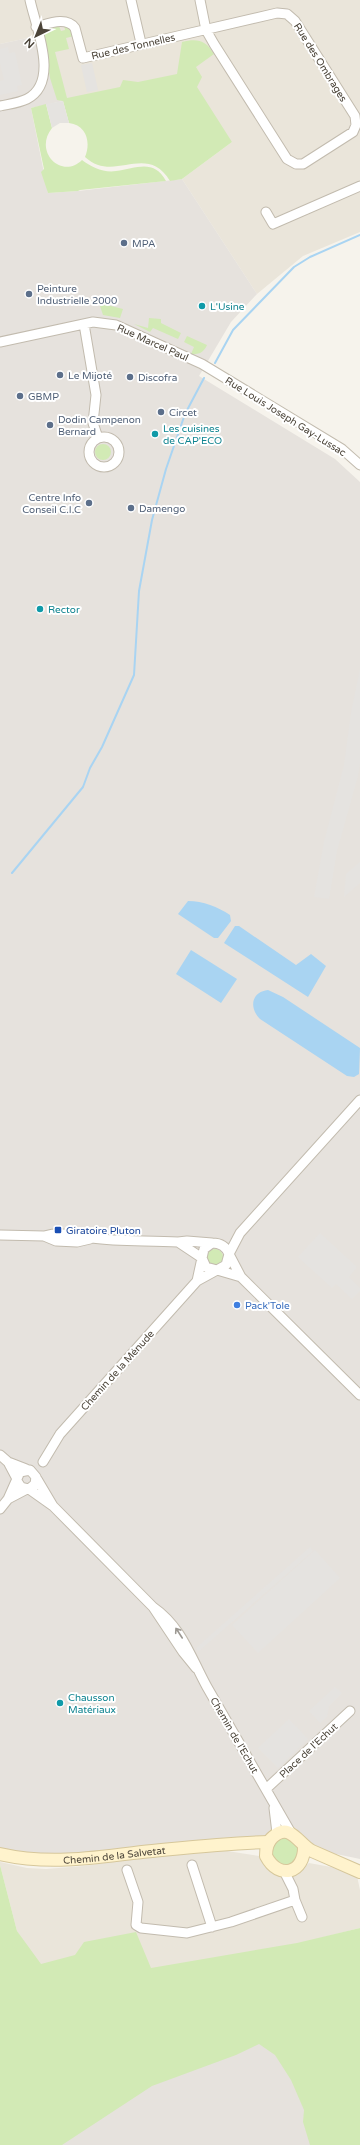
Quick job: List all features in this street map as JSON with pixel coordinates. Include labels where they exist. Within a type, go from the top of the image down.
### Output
[{"type":"main road","name":"Chemin de la Salvetat","points":[[0,1854],[40,1861],[81,1859],[228,1844],[273,1838],[291,1833]]},
{"type":"main road","points":[[291,1833],[297,1836],[304,1846],[360,1872]]},
{"type":"main road","points":[[266,1856],[273,1838]]},
{"type":"main road","name":"Chemin de la Salvetat","points":[[228,1844],[256,1851],[266,1856],[275,1868],[293,1868]]},
{"type":"main road","points":[[293,1868],[304,1858],[304,1846]]},
{"type":"main road","points":[[293,1868],[309,1860],[346,1866]]},
{"type":"street","points":[[0,106],[26,100],[36,92],[43,83],[45,66],[30,0]]},
{"type":"street","points":[[131,0],[141,44]]},
{"type":"street","name":"Rue des Ombrages","points":[[200,0],[206,30],[289,161],[296,164],[303,164],[355,130],[355,116],[295,21],[289,15],[277,13],[206,30]]},
{"type":"street","name":"Rue des Tonnelles","points":[[36,27],[63,22],[72,25],[75,28],[83,58],[206,30]]},
{"type":"street","points":[[266,212],[273,224],[360,186]]},
{"type":"street","name":"Rue Marcel Paul","points":[[0,342],[100,322],[116,325],[211,369]]},
{"type":"street","points":[[84,324],[96,395],[93,423],[98,438]]},
{"type":"street","name":"Rue Louis Joseph Gay-Lussac","points":[[211,369],[342,450],[360,465]]},
{"type":"street","points":[[216,1270],[226,1265],[229,1254],[240,1233],[360,1100]]},
{"type":"street","points":[[0,1235],[44,1236],[55,1233],[91,1238],[178,1242],[187,1240],[214,1243],[225,1247],[241,1277],[360,1395]]},
{"type":"street","points":[[202,1258],[204,1249],[214,1243],[225,1241],[240,1233]]},
{"type":"street","points":[[178,1242],[202,1258],[206,1267],[241,1277]]},
{"type":"street","name":"Chemin de la Ménude","points":[[196,1281],[202,1258]]},
{"type":"street","name":"Chemin de la Ménude","points":[[37,1478],[43,1462],[60,1434],[196,1281],[216,1270]]},
{"type":"street","points":[[0,1454],[8,1462],[20,1486],[28,1489]]},
{"type":"street","points":[[8,1462],[34,1472],[37,1478],[35,1484],[8,1499]]},
{"type":"street","points":[[0,1509],[8,1499],[20,1472],[43,1462]]},
{"type":"street","name":"Chemin de l'Echut","points":[[37,1478],[53,1506]]},
{"type":"street","name":"Chemin de l'Echut","points":[[28,1489],[53,1506],[153,1607],[164,1615],[176,1629],[189,1649],[196,1668],[291,1833]]},
{"type":"street","name":"Place de l'Echut","points":[[266,1789],[350,1711]]},
{"type":"street","name":"Chemin de l'Echut","points":[[273,1803],[273,1838]]},
{"type":"street","points":[[192,1865],[212,1927]]},
{"type":"street","points":[[293,1868],[293,1889],[302,1917]]},
{"type":"street","points":[[127,1870],[138,1902],[136,1925],[141,1928],[187,1933],[212,1927],[296,1900]]},
{"type":"shaded area","points":[[0,0],[360,0],[360,232],[303,256],[257,294],[182,179],[232,142],[130,86],[63,101],[46,34],[0,44]]},
{"type":"shaded area","points":[[46,34],[63,101],[31,108],[48,193],[182,179],[257,294],[231,322],[199,376],[335,459],[360,482],[360,1859],[265,1839],[223,1838],[94,1856],[39,1856],[0,1850],[0,44]]},
{"type":"shaded area","points":[[8,47],[9,53],[15,52],[22,85],[17,86],[18,91],[0,95],[0,81],[4,80],[0,63],[0,49]]},
{"type":"shaded area","points":[[92,63],[98,90],[87,92],[81,65]]},
{"type":"shaded area","points":[[63,101],[69,123],[60,123],[52,128],[46,104]]},
{"type":"shaded area","points":[[360,669],[360,764],[358,776],[337,851],[329,899],[314,897],[324,842],[344,765],[351,713]]},
{"type":"shaded area","points":[[360,862],[360,883],[344,897],[346,874]]},
{"type":"shaded area","points":[[320,1233],[357,1267],[349,1277],[360,1288],[360,1291],[352,1299],[336,1284],[332,1288],[298,1257]]},
{"type":"shaded area","points":[[310,1547],[313,1551],[198,1652],[196,1648]]},
{"type":"shaded area","points":[[315,1550],[340,1578],[258,1653],[232,1625]]},
{"type":"shaded area","points":[[335,1687],[342,1693],[329,1706],[327,1717],[320,1723],[309,1711]]},
{"type":"shaded area","points":[[289,1719],[308,1739],[278,1768],[258,1748]]},
{"type":"shaded area","points":[[221,1850],[259,1856],[263,1864],[271,1871],[299,1872],[309,1863],[331,1867],[357,1876],[360,1890],[360,1928],[205,1967],[49,1983],[17,1931],[0,1865],[0,1862],[27,1868],[46,1869],[84,1866],[181,1852]]},
{"type":"shaded area","points":[[229,1999],[360,2145],[0,2145]]},
{"type":"green space","points":[[64,25],[71,30],[74,36],[66,38],[69,49],[55,52],[67,98],[120,87],[123,80],[138,82],[177,74],[182,42],[197,40],[204,43],[214,54],[196,67],[202,77],[197,87],[232,142],[182,179],[170,181],[161,170],[151,165],[140,163],[107,167],[96,164],[85,157],[88,146],[84,131],[75,124],[69,123],[63,101],[57,100],[50,78],[44,36],[50,30],[59,26],[61,31],[65,30]]},
{"type":"green space","points":[[46,104],[52,128],[47,137],[46,146],[48,154],[52,160],[59,165],[66,167],[74,165],[82,160],[89,165],[107,171],[137,167],[150,167],[156,169],[166,181],[48,193],[41,172],[44,169],[31,108]]},
{"type":"green space","points":[[99,303],[123,309],[120,318],[103,315]]},
{"type":"green space","points":[[149,318],[161,319],[161,323],[181,333],[178,339],[153,328],[150,332],[134,324],[148,328]]},
{"type":"green space","points":[[187,336],[207,345],[204,350],[199,353],[191,354],[194,347],[184,342]]},
{"type":"green space","points":[[100,444],[106,444],[111,449],[109,458],[106,460],[100,460],[95,455],[95,449]]},
{"type":"green space","points":[[212,1249],[218,1249],[223,1254],[221,1263],[218,1265],[212,1265],[207,1260],[207,1254]]},
{"type":"green space","points":[[284,1838],[294,1842],[298,1852],[294,1862],[284,1866],[274,1862],[270,1852],[274,1842]]},
{"type":"green space","points":[[0,1865],[17,1931],[41,1964],[75,1955],[84,1942],[136,1932],[151,1968],[297,1943],[360,1928],[360,2145],[310,2145],[303,2122],[304,2110],[291,2080],[275,2055],[259,2044],[236,2055],[152,2086],[62,2145],[0,2145]]},
{"type":"water","points":[[188,901],[210,905],[230,915],[231,921],[218,938],[214,938],[178,914]]},
{"type":"water","points":[[235,926],[239,926],[296,965],[311,954],[326,966],[308,997],[224,943]]},
{"type":"water","points":[[191,950],[237,979],[221,1003],[176,974]]},
{"type":"water","points":[[268,990],[283,997],[360,1048],[359,1074],[354,1077],[347,1076],[260,1019],[256,1015],[253,1006],[255,997],[262,991]]},
{"type":"waterway","points":[[215,363],[233,330],[294,267],[310,257],[360,235]]},
{"type":"waterway","points":[[12,873],[83,787],[90,768],[102,747],[134,675],[139,591],[152,520],[166,469],[185,414],[204,378]]},
{"type":"place","name":"MPA","points":[[124,243]]},
{"type":"place","name":"Peinture Industrielle 2000","points":[[29,294]]},
{"type":"place","name":"L'Usine","points":[[202,306]]},
{"type":"place","name":"Le Mijoté","points":[[60,375]]},
{"type":"place","name":"Discofra","points":[[130,377]]},
{"type":"place","name":"GBMP","points":[[20,396]]},
{"type":"place","name":"Circet","points":[[161,412]]},
{"type":"place","name":"Dodin Campenon Bernard","points":[[50,425]]},
{"type":"place","name":"Les cuisines de CAP'ECO","points":[[155,434]]},
{"type":"place","name":"Centre Info Conseil C.I.C","points":[[89,503]]},
{"type":"place","name":"Damengo","points":[[131,508]]},
{"type":"place","name":"Rector","points":[[40,609]]},
{"type":"place","name":"Giratoire Pluton","points":[[58,1230]]},
{"type":"place","name":"Pack'Tole","points":[[237,1305]]},
{"type":"place","name":"Chausson Matériaux","points":[[60,1703]]}]
